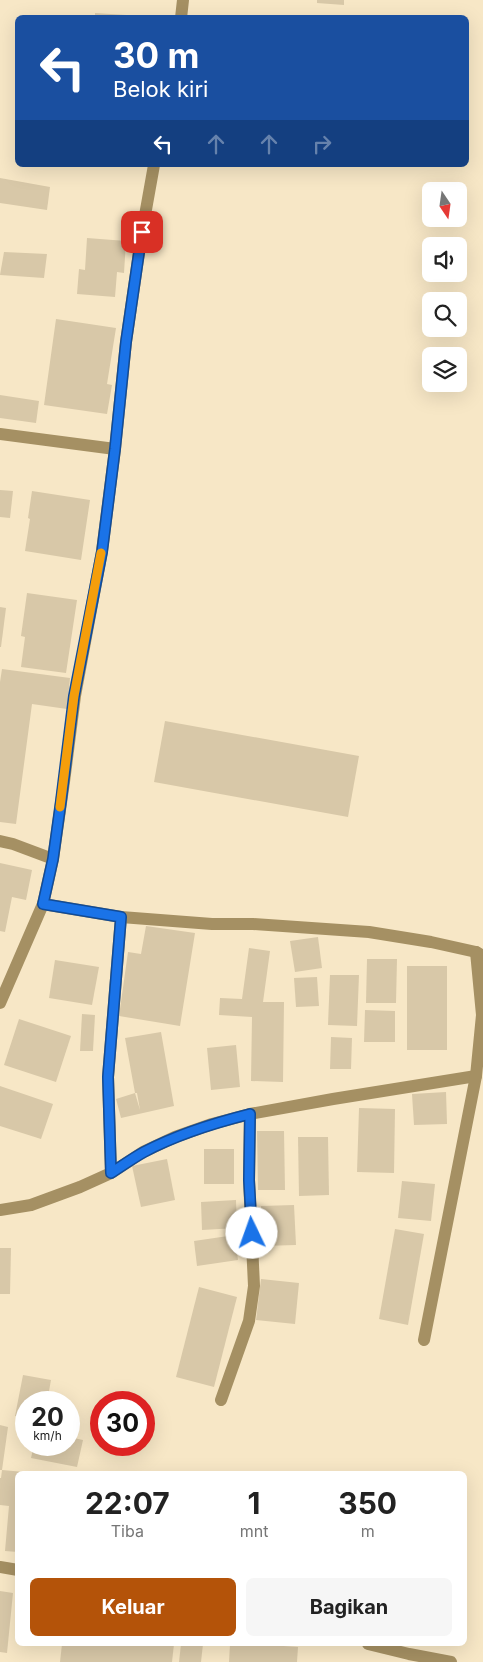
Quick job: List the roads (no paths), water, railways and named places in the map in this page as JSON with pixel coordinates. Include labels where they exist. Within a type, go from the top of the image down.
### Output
[{"type":"street","points":[[181,15],[183,0]]},
{"type":"street","points":[[0,1003],[43,904],[53,859],[74,696],[102,552],[126,342],[154,167]]},
{"type":"street","points":[[0,434],[115,449]]},
{"type":"street","points":[[0,841],[53,859]]},
{"type":"street","points":[[43,904],[121,917],[369,932],[431,942],[480,954],[482,1015],[476,1076],[424,1340]]},
{"type":"street","points":[[111,1173],[108,1077],[121,917]]},
{"type":"street","points":[[0,1210],[31,1204],[80,1187],[111,1173],[143,1152],[175,1137],[212,1124],[250,1114],[476,1076]]},
{"type":"street","points":[[221,1400],[249,1321],[254,1286],[249,1180],[250,1114]]},
{"type":"street","points":[[0,1567],[15,1570]]},
{"type":"street","points":[[376,1646],[451,1662]]}]
